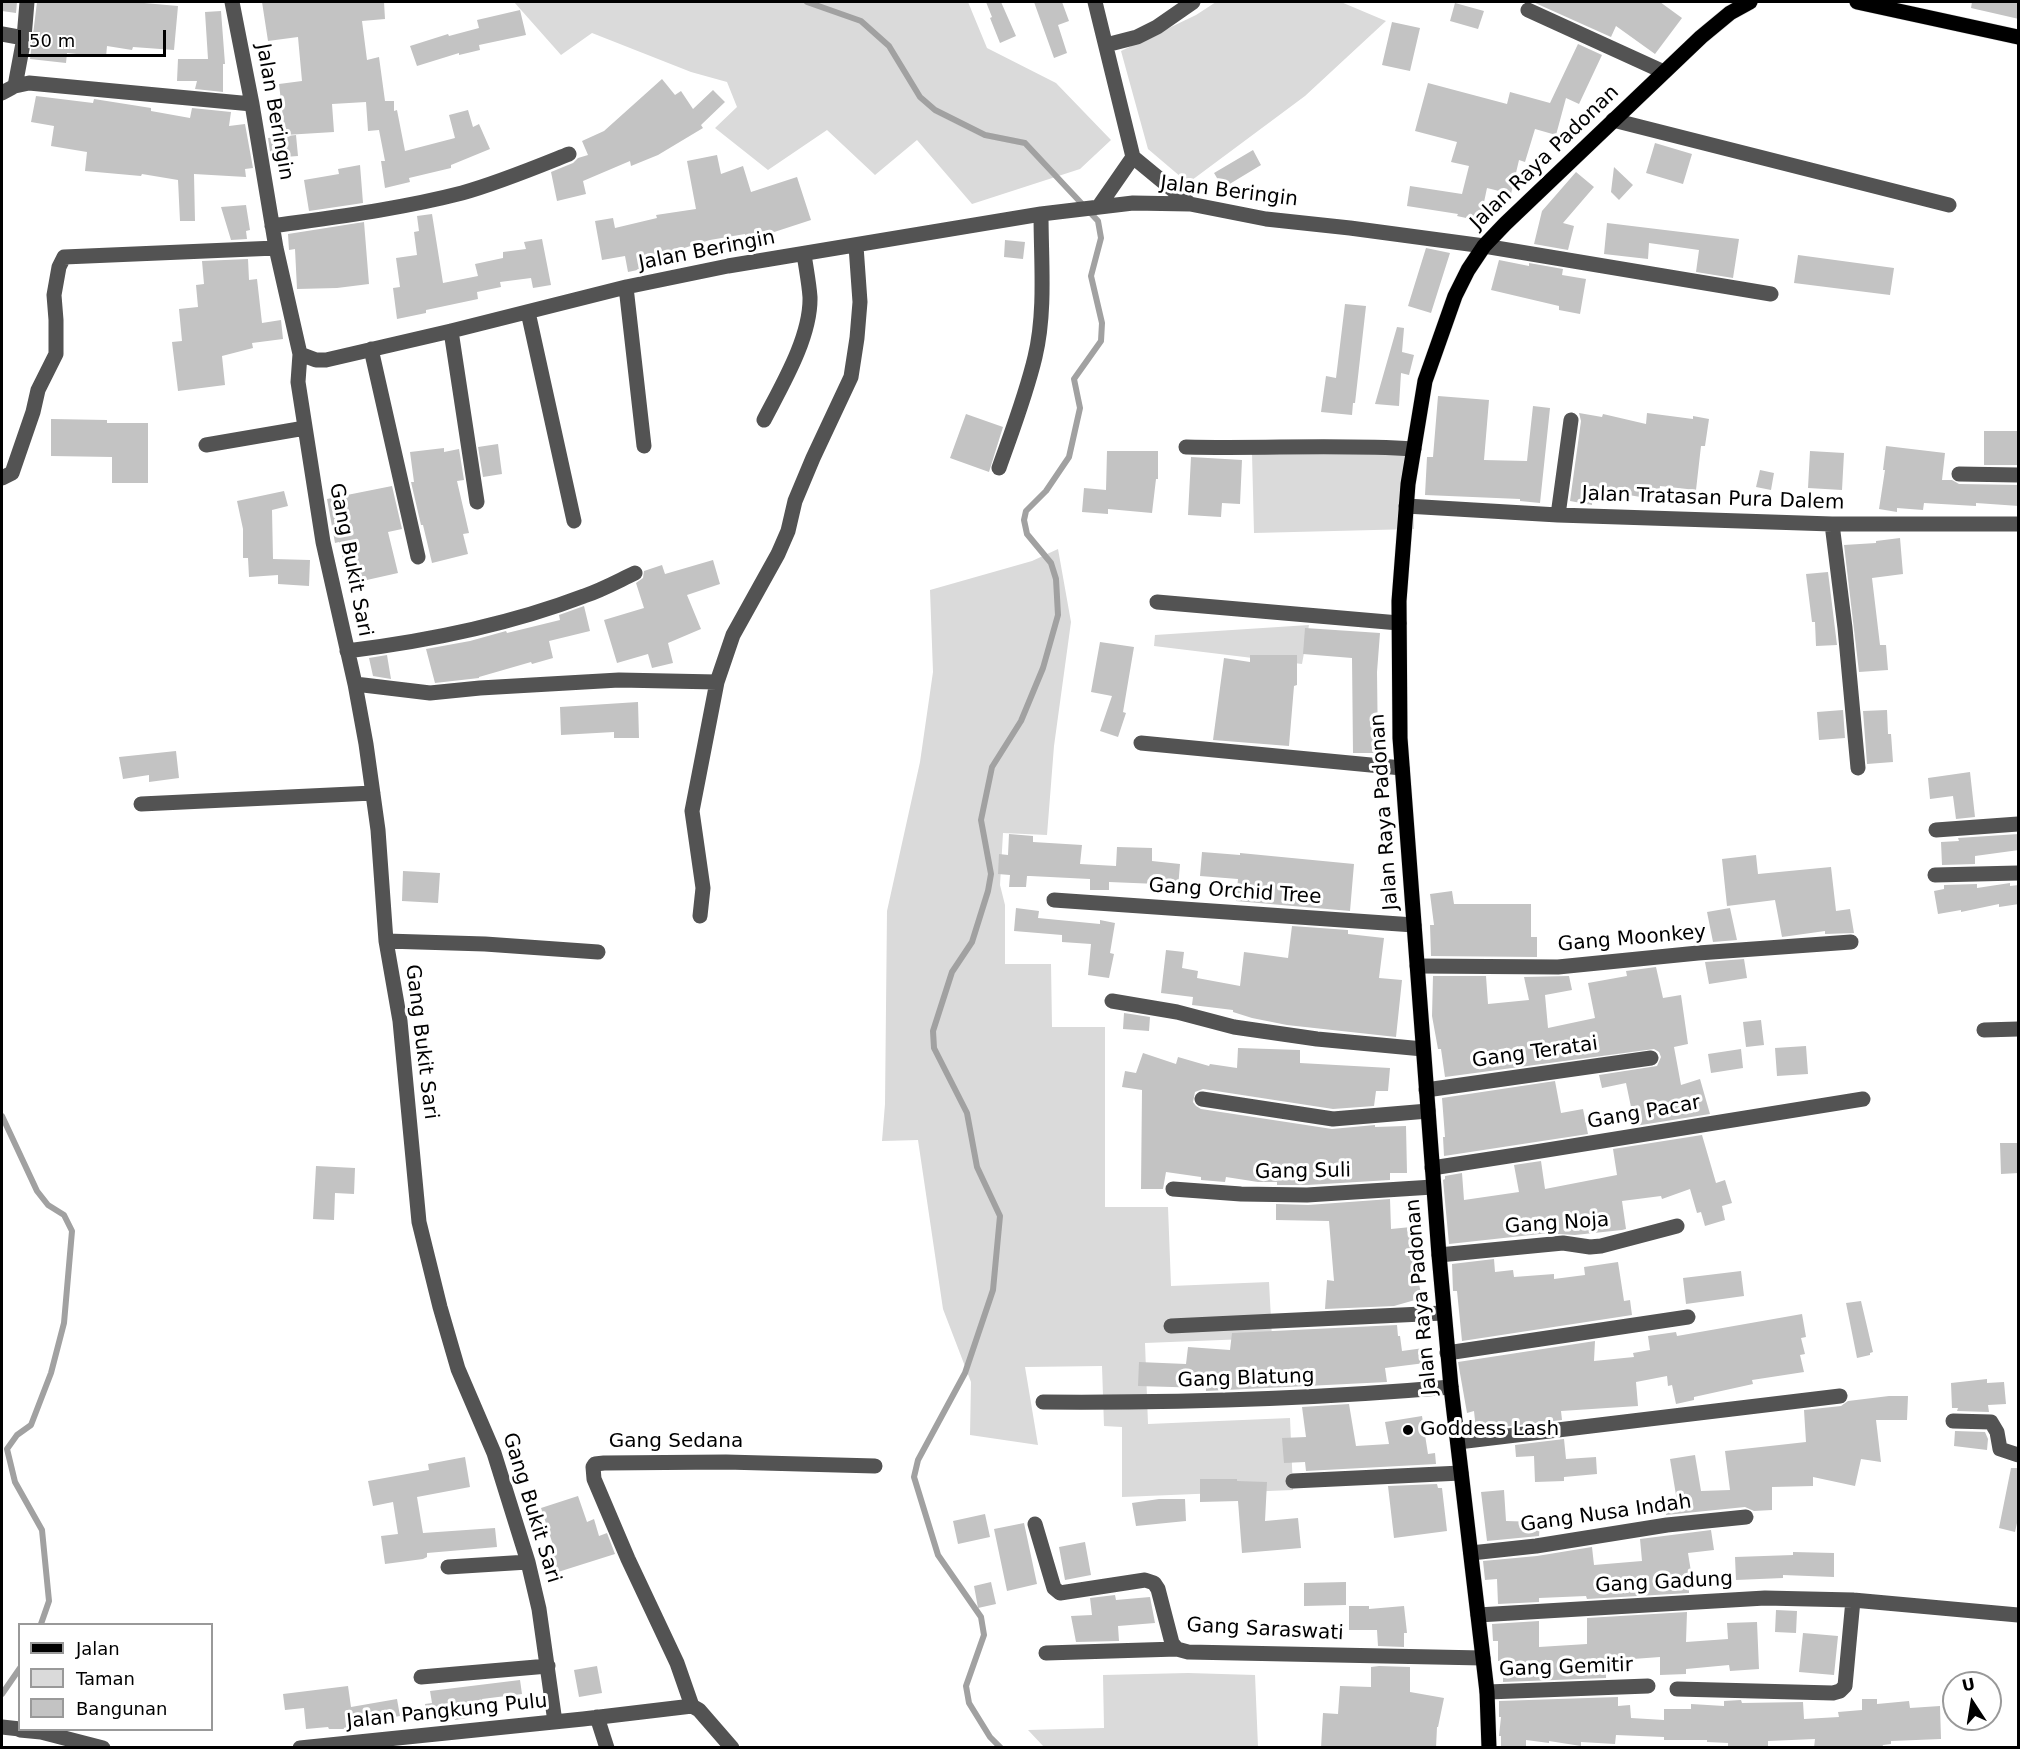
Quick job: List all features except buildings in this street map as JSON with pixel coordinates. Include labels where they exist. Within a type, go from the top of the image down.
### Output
[{"type":"main road","name":"Jalan Raya Padonan","points":[[1488,1748],[1487,1692],[1450,1387],[1438,1255],[1398,706],[1402,545],[1407,484],[1425,381],[1434,353],[1455,296],[1484,246],[1701,37],[1730,13],[1750,2]]},
{"type":"main road","points":[[1857,2],[2019,37]]},
{"type":"street","points":[[27,2],[24,38],[8,89],[37,84],[252,104]]},
{"type":"street","name":"Jalan Beringin","points":[[232,2],[276,248],[300,354],[316,360],[326,360],[451,332],[626,287],[728,266],[1041,214],[1133,203],[1190,204],[1266,219],[1484,246],[1771,294]]},
{"type":"street","points":[[1095,2],[1133,157],[1190,204]]},
{"type":"street","points":[[1106,45],[1137,37],[1157,27],[1193,2]]},
{"type":"street","points":[[1528,10],[1664,72]]},
{"type":"street","points":[[2,34],[24,38]]},
{"type":"street","points":[[1613,120],[1948,205]]},
{"type":"street","points":[[272,226],[403,206],[462,192],[519,174],[569,154]]},
{"type":"street","points":[[1099,206],[1133,157]]},
{"type":"street","points":[[999,468],[1035,356],[1041,312],[1041,214]]},
{"type":"street","points":[[700,916],[703,888],[692,811],[717,682],[733,635],[778,554],[788,531],[795,501],[850,377],[860,302],[856,246]]},
{"type":"street","points":[[2,478],[12,473],[33,412],[38,390],[56,354],[54,295],[59,267],[64,257],[276,248]]},
{"type":"street","points":[[764,420],[804,333],[810,298],[804,254]]},
{"type":"street","points":[[626,287],[644,446]]},
{"type":"street","points":[[528,312],[574,521]]},
{"type":"street","points":[[451,332],[477,502]]},
{"type":"street","points":[[370,350],[418,558]]},
{"type":"street","name":"Gang Bukit Sari","points":[[300,354],[298,382],[323,542],[355,684],[373,793],[386,941],[401,1033],[419,1222],[458,1370],[494,1453],[528,1562],[539,1609],[555,1722]]},
{"type":"street","points":[[1558,515],[1571,420]]},
{"type":"street","points":[[206,445],[305,428]]},
{"type":"street","points":[[1186,447],[1414,449]]},
{"type":"street","points":[[1959,474],[2019,475]]},
{"type":"street","name":"Jalan Tratasan Pura Dalem","points":[[1406,506],[1558,515],[1832,524],[2019,524]]},
{"type":"street","points":[[1832,524],[1845,628],[1858,768]]},
{"type":"street","points":[[346,651],[467,632],[513,620],[586,595],[635,573]]},
{"type":"street","points":[[1158,602],[1399,623]]},
{"type":"street","points":[[355,684],[430,693],[619,680],[717,682]]},
{"type":"street","points":[[1141,743],[1402,768]]},
{"type":"street","points":[[141,804],[373,793]]},
{"type":"street","points":[[1936,830],[2019,824]]},
{"type":"street","points":[[1935,875],[2019,873]]},
{"type":"street","name":"Gang Orchid Tree","points":[[1054,900],[1414,925]]},
{"type":"street","points":[[386,941],[485,944],[598,952]]},
{"type":"street","name":"Gang Moonkey","points":[[1417,966],[1558,967],[1698,953],[1851,942]]},
{"type":"street","points":[[1112,1001],[1178,1012],[1234,1027],[1317,1039],[1423,1049]]},
{"type":"street","points":[[1984,1030],[2019,1029]]},
{"type":"street","name":"Gang Teratai","points":[[1426,1090],[1651,1058]]},
{"type":"street","points":[[1202,1099],[1333,1119],[1428,1111]]},
{"type":"street","name":"Gang Pacar","points":[[1432,1168],[1863,1099]]},
{"type":"street","name":"Gang Suli","points":[[1173,1189],[1241,1194],[1306,1195],[1433,1186]]},
{"type":"street","name":"Gang Noja","points":[[1438,1255],[1563,1243],[1590,1247],[1601,1246],[1677,1226]]},
{"type":"street","points":[[1170,1326],[1443,1312]]},
{"type":"street","points":[[1447,1353],[1688,1317]]},
{"type":"street","name":"Gang Blatung","points":[[1043,1402],[1158,1403],[1263,1400],[1450,1387]]},
{"type":"street","points":[[1458,1442],[1840,1396]]},
{"type":"street","points":[[1953,1421],[1991,1422],[1997,1432],[2000,1449],[2019,1455]]},
{"type":"street","name":"Gang Sedana","points":[[692,1706],[677,1663],[628,1559],[594,1479],[593,1467],[599,1463],[704,1462],[875,1466]]},
{"type":"street","points":[[1293,1481],[1461,1473]]},
{"type":"street","name":"Gang Nusa Indah","points":[[1471,1553],[1536,1546],[1667,1525],[1746,1517]]},
{"type":"street","name":"Gang Saraswati","points":[[1035,1524],[1057,1592],[1149,1581],[1158,1589],[1172,1643],[1177,1649],[1188,1652],[1483,1658]]},
{"type":"street","points":[[447,1567],[528,1562]]},
{"type":"street","name":"Gang Gadung","points":[[1478,1615],[1765,1598],[1853,1600],[2019,1615]]},
{"type":"street","points":[[1677,1689],[1833,1693],[1840,1691],[1845,1686],[1853,1600]]},
{"type":"street","points":[[1046,1653],[1177,1649]]},
{"type":"street","points":[[421,1677],[548,1666]]},
{"type":"street","name":"Gang Gemitir","points":[[1487,1692],[1648,1686]]},
{"type":"street","points":[[692,1706],[699,1710],[732,1748]]},
{"type":"street","name":"Jalan Pangkung Pulu","points":[[300,1748],[692,1706]]},
{"type":"street","points":[[597,1717],[607,1748]]},
{"type":"street","points":[[2,1727],[18,1730]]},
{"type":"street","points":[[30,1731],[103,1748]]},
{"type":"green space","points":[[514,2],[968,2],[987,48],[1056,83],[1111,140],[1080,169],[972,204],[917,140],[875,175],[827,130],[768,170],[715,128],[737,107],[727,82],[691,72],[592,33],[561,55]]},
{"type":"green space","points":[[1216,2],[1341,2],[1386,21],[1305,96],[1188,183],[1148,149],[1121,51],[1196,15]]},
{"type":"green space","points":[[1412,451],[1414,529],[1254,533],[1252,453]]},
{"type":"green space","points":[[1058,549],[1071,622],[1054,746],[1047,835],[1003,833],[1000,885],[1005,905],[1005,964],[1051,964],[1052,1027],[1105,1027],[1105,1207],[1168,1207],[1171,1286],[1269,1282],[1272,1338],[1145,1343],[1148,1424],[1290,1418],[1293,1490],[1122,1497],[1122,1427],[1104,1426],[1102,1366],[1025,1367],[1038,1445],[970,1435],[971,1382],[943,1309],[918,1140],[882,1141],[885,1104],[887,911],[920,762],[933,672],[930,590],[1032,561]]},
{"type":"green space","points":[[1309,625],[1302,664],[1154,646],[1155,635]]},
{"type":"green space","points":[[1188,1673],[1255,1675],[1258,1747],[1044,1747],[1028,1730],[1104,1728],[1103,1675]]},
{"type":"waterway","points":[[807,2],[861,21],[889,46],[920,97],[935,110],[985,135],[1025,143],[1098,221],[1101,238],[1091,276],[1102,323],[1101,341],[1074,379],[1080,408],[1069,457],[1046,491],[1026,511],[1024,520],[1027,534],[1051,563],[1056,579],[1058,615],[1043,668],[1021,721],[992,767],[981,820],[991,874],[988,891],[972,942],[952,972],[933,1031],[934,1048],[967,1113],[977,1167],[1000,1216],[993,1290],[965,1373],[918,1460],[914,1477],[938,1555],[981,1617],[984,1635],[966,1686],[969,1703],[990,1737],[1001,1748]]},
{"type":"waterway","points":[[2,1116],[37,1191],[48,1205],[64,1215],[72,1231],[64,1323],[51,1373],[31,1425],[17,1435],[7,1449],[15,1482],[42,1530],[49,1601],[41,1623]]},
{"type":"waterway","points":[[2,1694],[18,1671]]},
{"type":"place","name":"Goddess Lash","points":[[1408,1430]]}]
